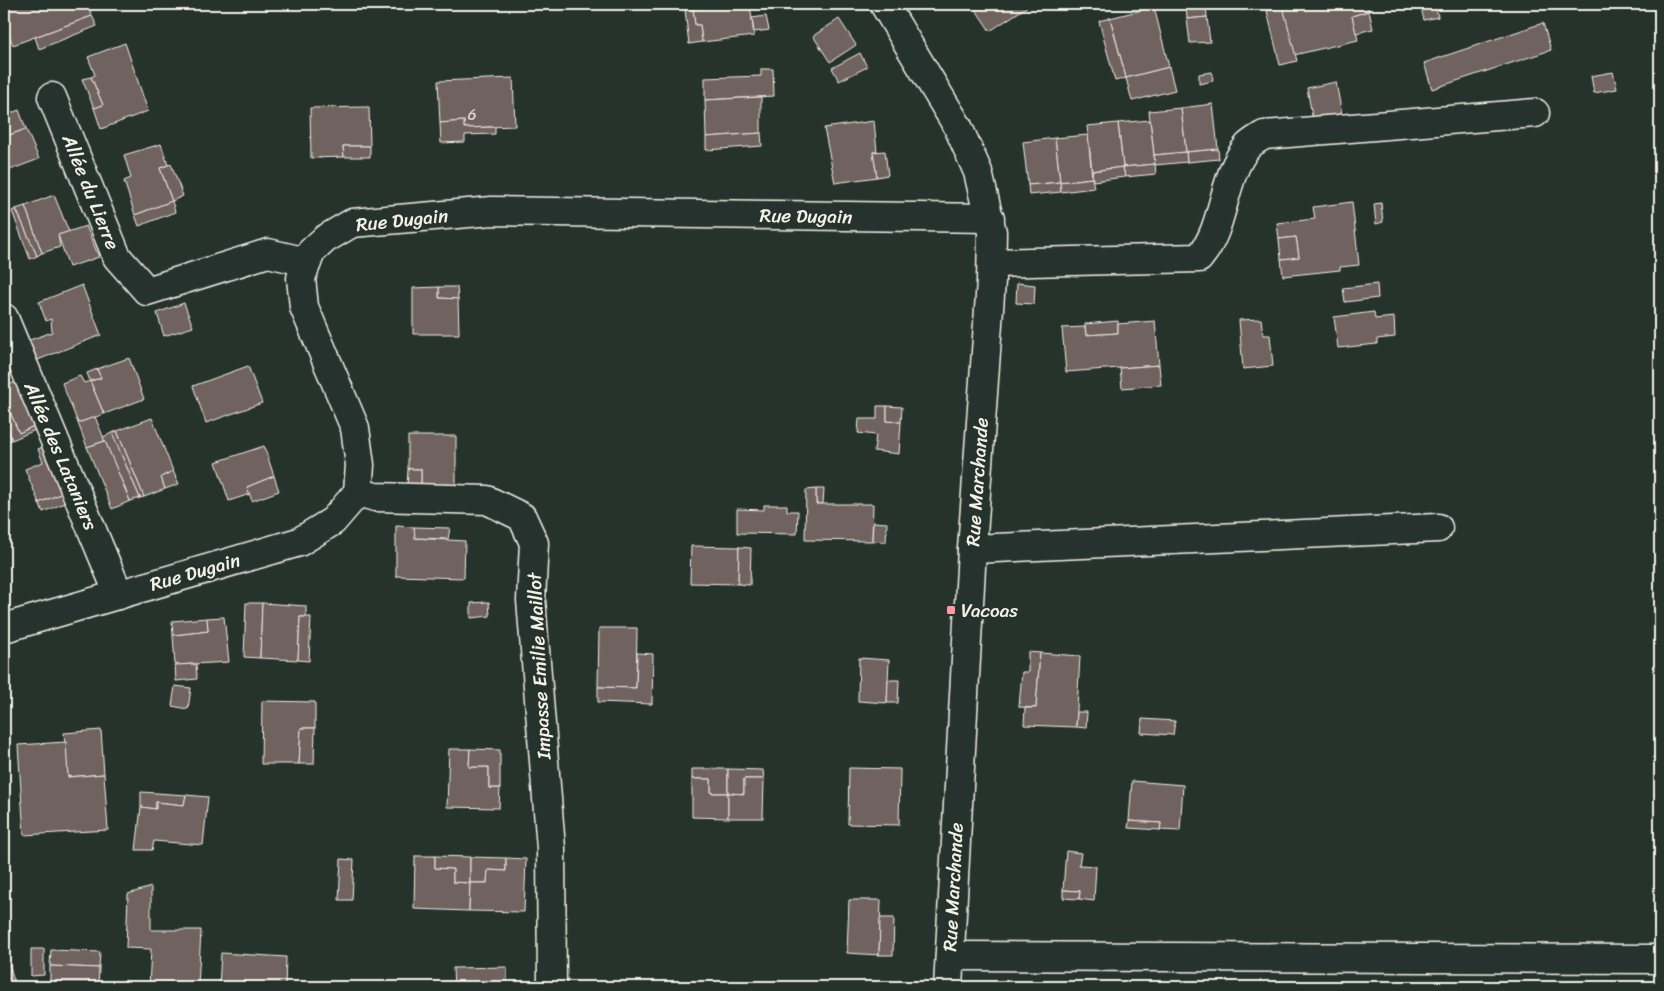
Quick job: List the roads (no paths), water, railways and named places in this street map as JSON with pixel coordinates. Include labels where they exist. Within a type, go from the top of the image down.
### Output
[{"type":"street","name":"Rue Marchande","points":[[884,4],[958,127],[978,172],[990,218],[992,263],[972,549],[948,987]]},
{"type":"street","name":"Allée du Lierre","points":[[52,97],[116,257],[147,291],[268,253],[307,262]]},
{"type":"street","points":[[992,263],[1199,258],[1209,247],[1234,168],[1248,145],[1264,135],[1535,113]]},
{"type":"street","name":"Rue Dugain","points":[[4,628],[299,542],[333,521],[358,492],[360,465],[356,428],[304,307],[301,278],[311,252],[325,239],[352,223],[492,212],[990,218]]},
{"type":"street","name":"Allée des Lataniers","points":[[4,318],[119,595]]},
{"type":"street","name":"Impasse Emilie Maillot","points":[[358,492],[375,498],[487,500],[522,517],[534,543],[532,600],[551,848],[552,987]]},
{"type":"street","points":[[972,549],[1438,528]]},
{"type":"street","points":[[950,956],[1660,959]]},
{"type":"place","name":"Vacoas","points":[[951,610]]}]
